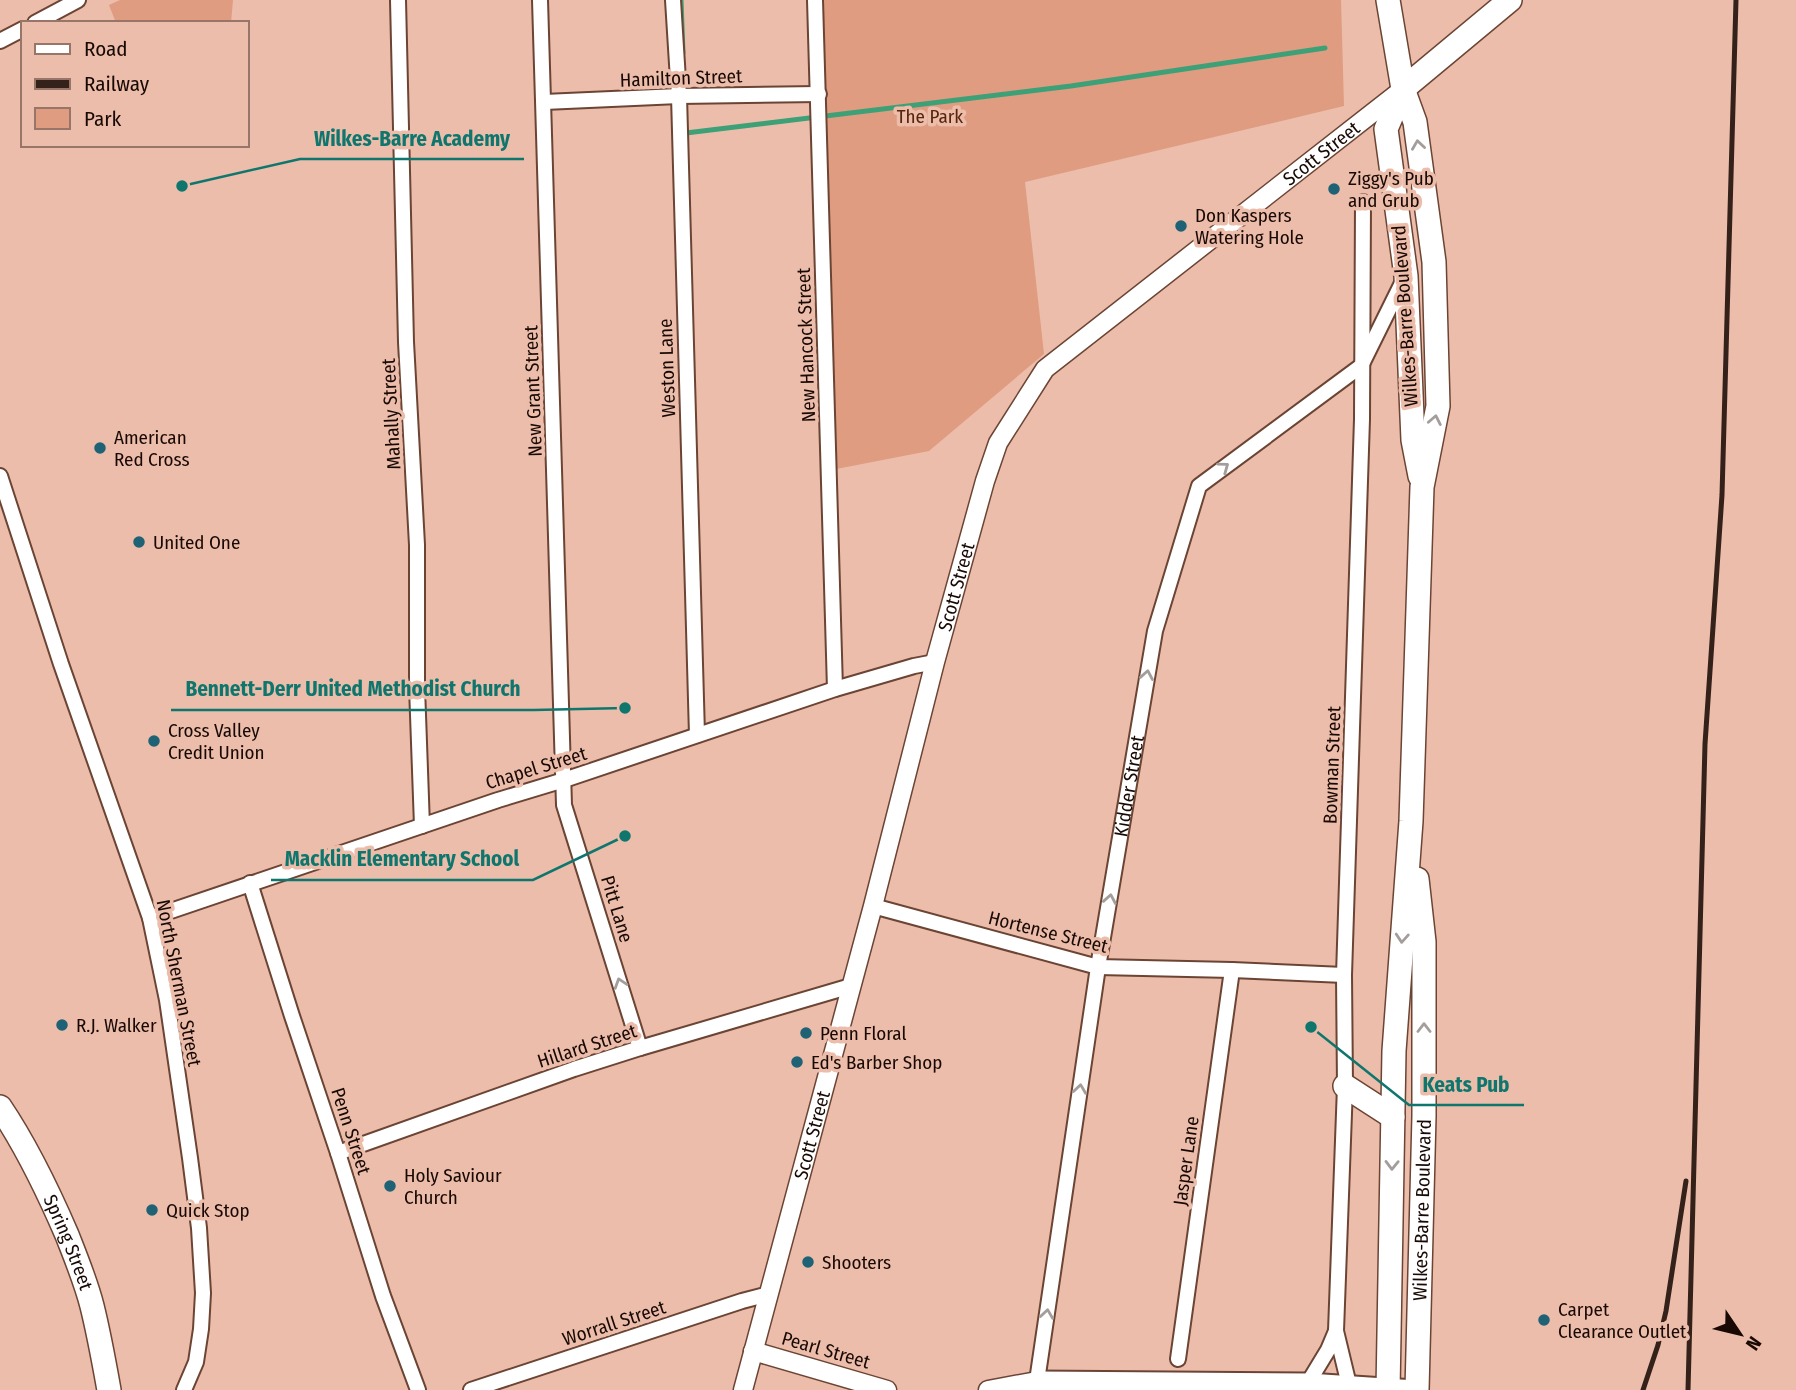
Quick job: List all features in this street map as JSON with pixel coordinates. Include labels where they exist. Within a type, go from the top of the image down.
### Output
[{"type":"main road","points":[[1388,0],[1403,89]]},
{"type":"main road","name":"Scott Street","points":[[1403,89],[1510,0]]},
{"type":"main road","name":"Wilkes-Barre Boulevard","points":[[1403,89],[1386,129],[1406,276],[1413,440],[1422,487]]},
{"type":"main road","name":"Wilkes-Barre Boulevard","points":[[1388,1390],[1394,1051],[1411,821],[1422,487],[1438,406],[1434,262],[1415,122],[1403,89]]},
{"type":"main road","name":"Wilkes-Barre Boulevard","points":[[1411,821],[1424,942],[1424,1116],[1416,1390]]},
{"type":"main road","points":[[1345,1086],[1393,1117]]},
{"type":"main road","name":"Spring Street","points":[[0,1107],[50,1193],[75,1255],[102,1347],[108,1390]]},
{"type":"main road","points":[[1036,1386],[1308,1383],[1416,1390]]},
{"type":"street","points":[[39,21],[78,0]]},
{"type":"street","name":"Mahally Street","points":[[398,0],[406,342],[417,545],[417,687],[422,825]]},
{"type":"street","name":"New Grant Street","points":[[540,0],[564,780]]},
{"type":"street","name":"Weston Lane","points":[[673,0],[679,96],[697,735]]},
{"type":"street","name":"New Hancock Street","points":[[815,0],[835,689]]},
{"type":"street","points":[[0,41],[21,30]]},
{"type":"street","name":"Scott Street","points":[[743,1390],[873,906],[935,662],[998,443],[1045,369],[1403,89]]},
{"type":"street","name":"Hamilton Street","points":[[544,102],[819,94]]},
{"type":"street","name":"Bowman Street","points":[[1349,1385],[1336,1331],[1345,1086],[1344,975],[1362,419],[1363,202]]},
{"type":"street","name":"Kidder Street","points":[[1036,1386],[1098,967],[1155,631],[1199,486],[1361,366],[1406,276]]},
{"type":"street","name":"North Sherman Street","points":[[0,476],[61,664],[150,918],[167,1000],[199,1228],[204,1293],[195,1362],[184,1390]]},
{"type":"street","name":"Chapel Street","points":[[150,918],[835,689],[935,662]]},
{"type":"street","name":"Pitt Lane","points":[[564,780],[564,805],[640,1048]]},
{"type":"street","name":"Penn Street","points":[[250,883],[383,1296],[418,1390]]},
{"type":"street","name":"Hortense Street","points":[[873,906],[1098,967],[1344,975]]},
{"type":"street","name":"Jasper Lane","points":[[1178,1359],[1232,970]]},
{"type":"street","name":"Hillard Street","points":[[338,1153],[574,1069],[851,986]]},
{"type":"street","name":"Worrall Street","points":[[471,1390],[769,1294]]},
{"type":"street","name":"Bowman Street","points":[[1308,1383],[1336,1331]]},
{"type":"street","name":"Pearl Street","points":[[753,1351],[887,1390]]},
{"type":"street","points":[[988,1390],[1036,1386]]},
{"type":"green space","points":[[120,0],[233,0],[231,21],[115,21],[109,5]]},
{"type":"green space","name":"The Park","points":[[813,0],[1341,0],[1344,106],[1025,182],[1044,354],[929,451],[831,470]]},
{"type":"waterway","points":[[681,0],[683,53]]},
{"type":"waterway","points":[[686,129],[686,133],[1071,86],[1325,48]]},
{"type":"railway","points":[[1688,1390],[1705,744],[1722,495],[1736,0]]},
{"type":"railway","points":[[1643,1390],[1666,1311],[1686,1181]]},
{"type":"place","name":"Wilkes-Barre Academy","points":[[182,186]]},
{"type":"place","name":"Ziggy's Pub and Grub","points":[[1334,189]]},
{"type":"place","name":"Don Kaspers Watering Hole","points":[[1181,226]]},
{"type":"place","name":"American Red Cross","points":[[100,448]]},
{"type":"place","name":"United One","points":[[139,542]]},
{"type":"place","name":"Bennett-Derr United Methodist Church","points":[[625,708]]},
{"type":"place","name":"Cross Valley Credit Union","points":[[154,741]]},
{"type":"place","name":"Macklin Elementary School","points":[[625,836]]},
{"type":"place","name":"R.J. Walker","points":[[62,1025]]},
{"type":"place","name":"Keats Pub","points":[[1311,1027]]},
{"type":"place","name":"Penn Floral","points":[[806,1033]]},
{"type":"place","name":"Ed's Barber Shop","points":[[797,1062]]},
{"type":"place","name":"Holy Saviour Church","points":[[390,1186]]},
{"type":"place","name":"Quick Stop","points":[[152,1210]]},
{"type":"place","name":"Shooters","points":[[808,1262]]},
{"type":"place","name":"Carpet Clearance Outlet","points":[[1544,1320]]}]
